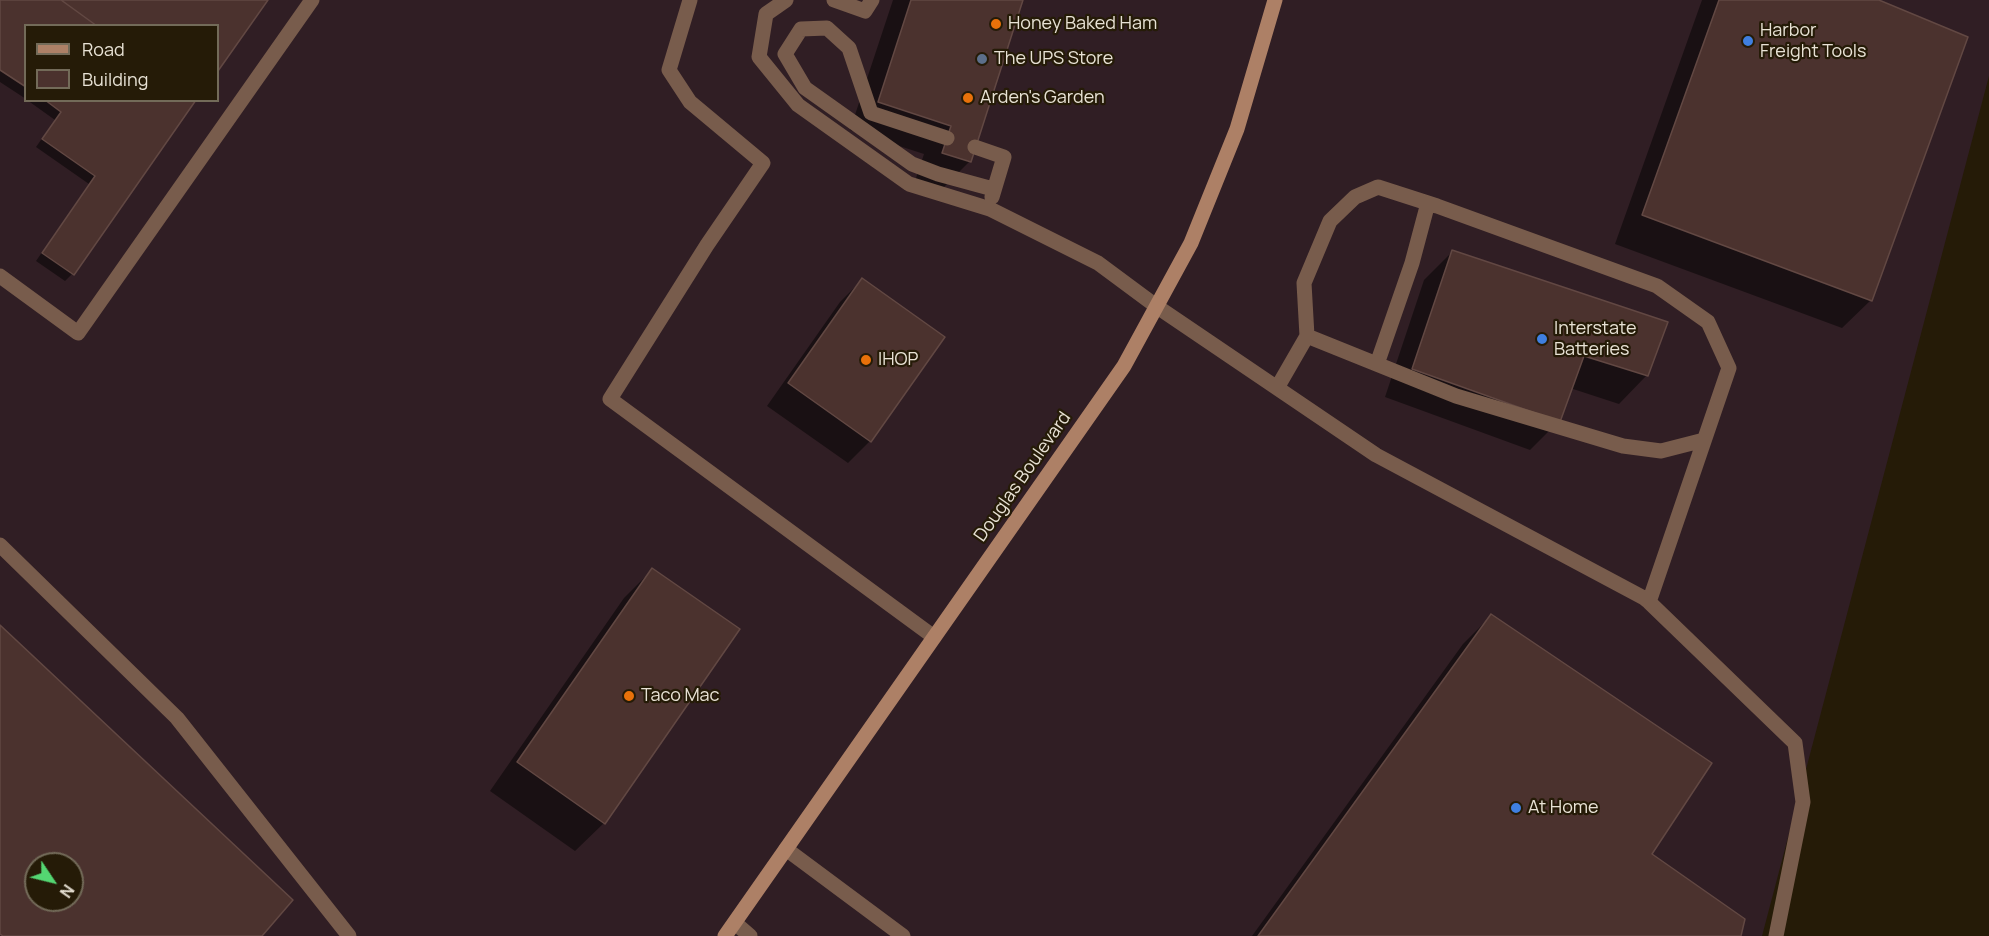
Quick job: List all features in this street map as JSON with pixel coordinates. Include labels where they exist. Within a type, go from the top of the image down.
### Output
[{"type":"main road","name":"Douglas Boulevard","points":[[726,936],[1124,366],[1191,243],[1237,129],[1275,0]]},
{"type":"lane","points":[[0,276],[78,333],[312,0]]},
{"type":"lane","points":[[690,0],[669,70],[690,102],[763,163],[707,244],[610,399],[934,637]]},
{"type":"lane","points":[[786,0],[766,14],[759,57],[798,105],[909,184],[990,209],[1098,263],[1156,306],[1376,455],[1649,602],[1795,743],[1803,802],[1776,936]]},
{"type":"lane","points":[[834,0],[865,11],[872,0]]},
{"type":"lane","points":[[947,138],[871,113],[849,48],[827,28],[801,29],[785,54],[805,88],[912,164],[938,174],[993,189]]},
{"type":"lane","points":[[975,147],[1004,157],[993,189],[990,209]]},
{"type":"lane","points":[[1276,388],[1307,336],[1304,284],[1330,220],[1355,197],[1378,187],[1657,286],[1708,322],[1729,368],[1649,602]]},
{"type":"lane","points":[[1377,364],[1412,263],[1428,203]]},
{"type":"lane","points":[[1307,336],[1456,396],[1623,446],[1661,451],[1704,440]]},
{"type":"lane","points":[[0,545],[177,718],[349,936]]},
{"type":"lane","points":[[786,849],[903,936]]},
{"type":"lane","points":[[735,923],[750,936]]},
{"type":"shaded area","points":[[0,0],[1989,0],[1989,76],[1762,936],[0,936]]},
{"type":"building","points":[[0,0],[61,0],[94,24],[24,24],[24,86],[0,70]]},
{"type":"building","points":[[61,0],[268,0],[219,70],[219,24],[94,24]]},
{"type":"building","points":[[911,0],[1023,0],[971,162],[942,153],[951,126],[878,102]]},
{"type":"building","points":[[1719,0],[1879,0],[1968,37],[1872,301],[1642,215]]},
{"type":"building","points":[[48,102],[195,102],[74,275],[42,253],[95,176],[42,139],[61,112]]},
{"type":"building","name":"Interstate Batteries","points":[[1452,250],[1668,322],[1648,376],[1584,356],[1560,422],[1412,369]]},
{"type":"building","name":"IHOP","points":[[862,278],[945,337],[871,442],[788,383]]},
{"type":"building","name":"Taco Mac","points":[[652,568],[740,629],[605,824],[517,762]]},
{"type":"building","name":"At Home","points":[[1491,614],[1712,763],[1652,854],[1745,919],[1741,936],[1258,936]]},
{"type":"building","points":[[0,625],[293,900],[262,936],[3,936],[0,934]]},
{"type":"place","name":"Honey Baked Ham","points":[[996,24]]},
{"type":"place","name":"Harbor Freight Tools","points":[[1748,41]]},
{"type":"place","name":"The UPS Store","points":[[982,59]]},
{"type":"place","name":"Arden's Garden","points":[[968,98]]},
{"type":"place","name":"Interstate Batteries","points":[[1542,339]]},
{"type":"place","name":"IHOP","points":[[866,360]]},
{"type":"place","name":"Taco Mac","points":[[629,696]]},
{"type":"place","name":"At Home","points":[[1516,808]]}]
